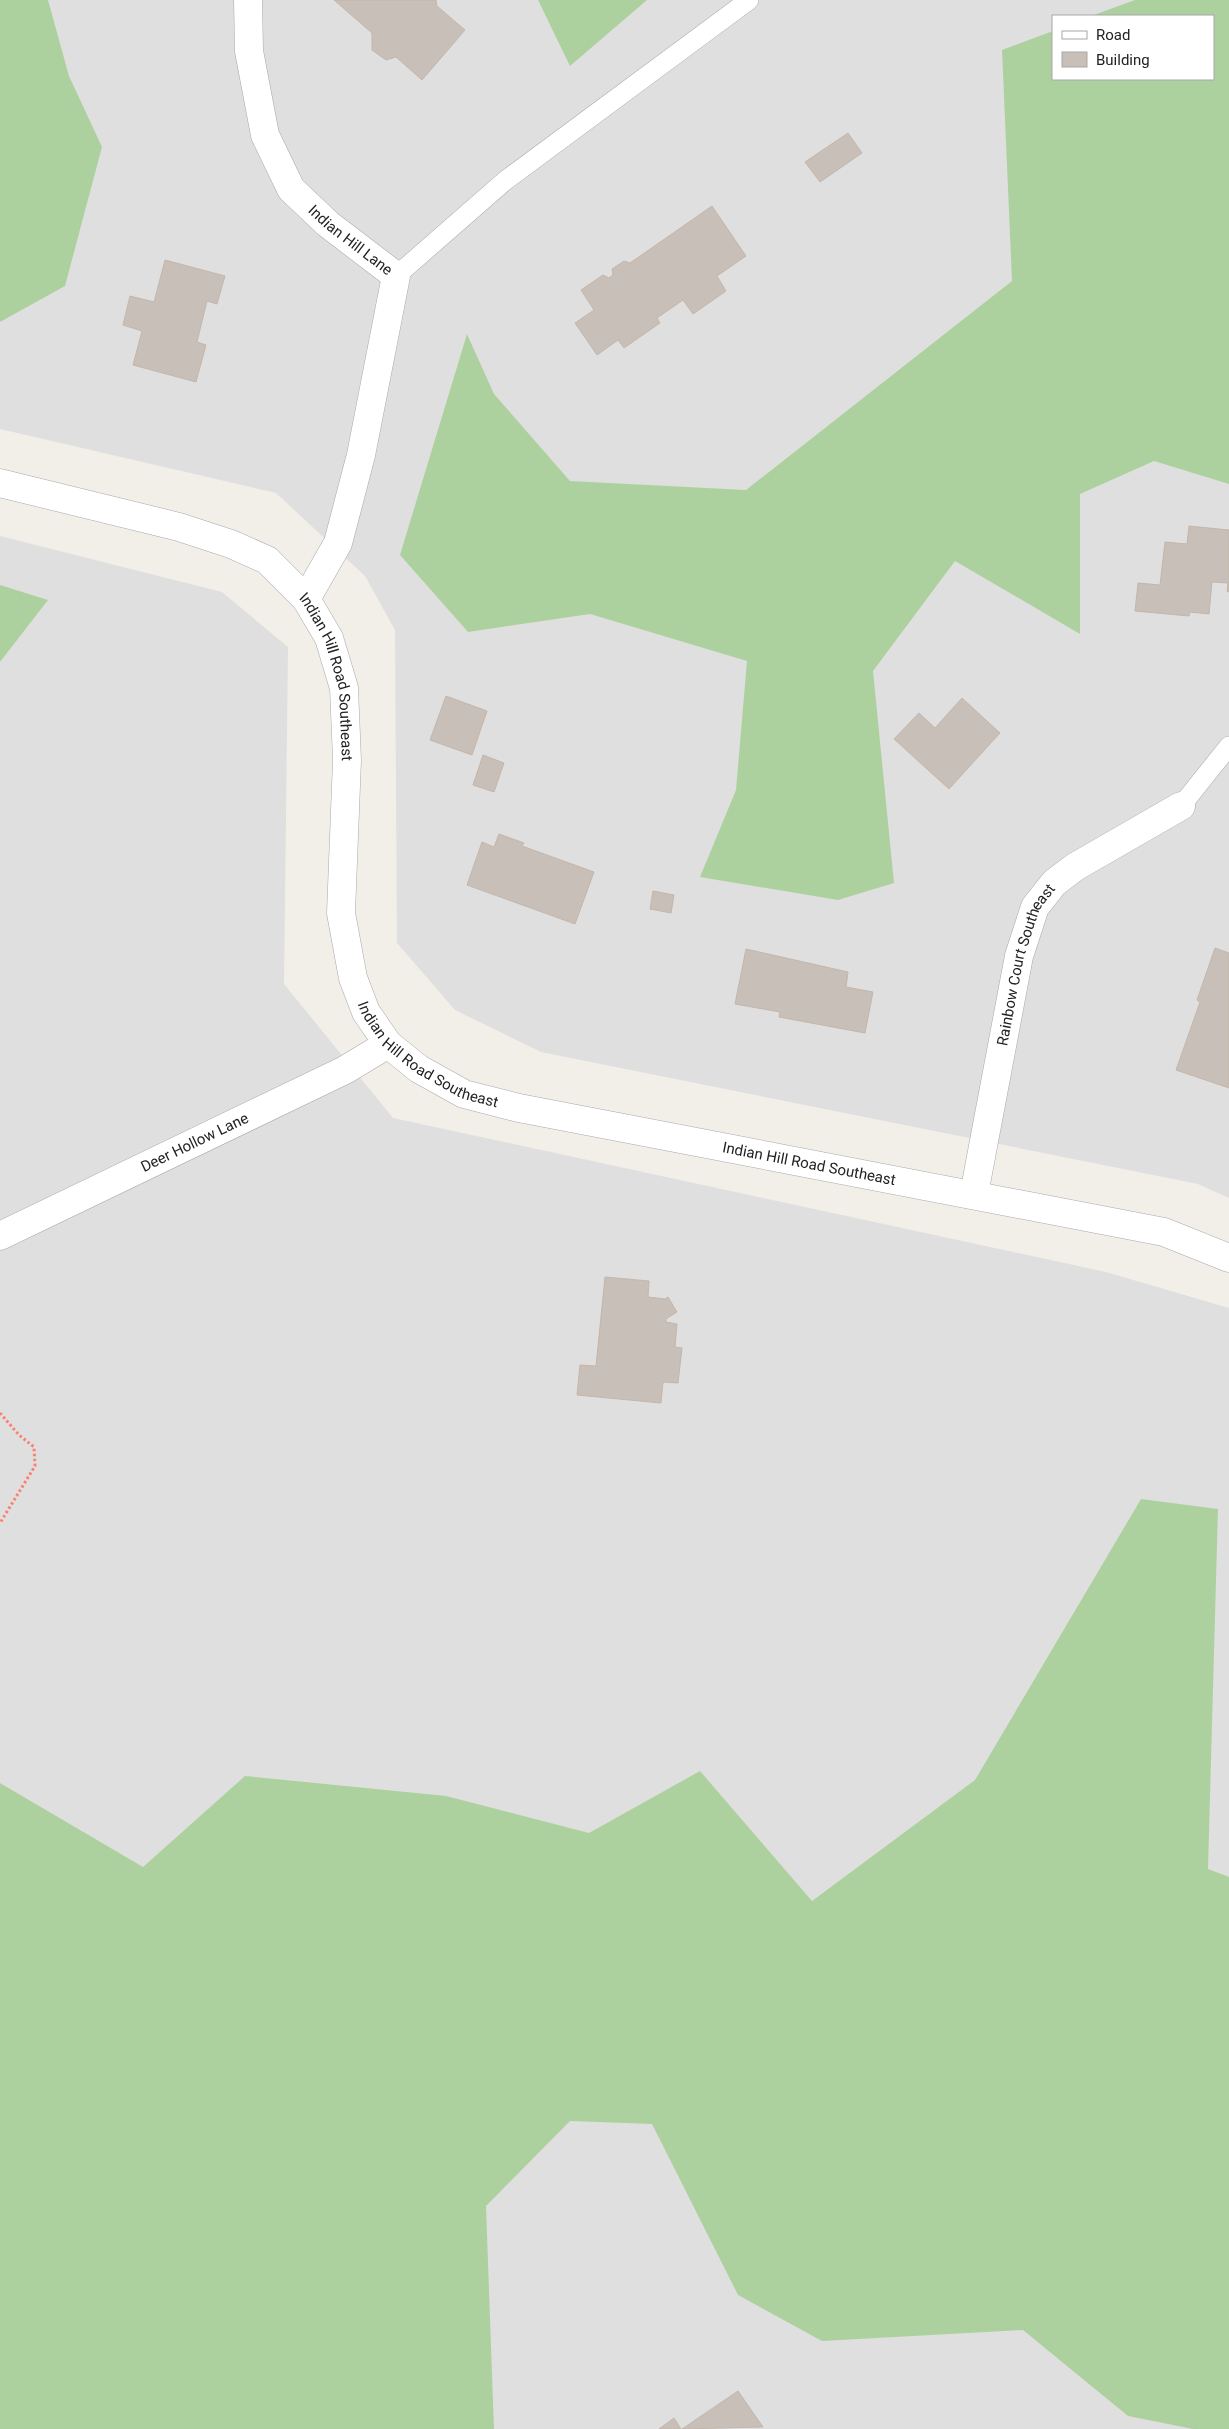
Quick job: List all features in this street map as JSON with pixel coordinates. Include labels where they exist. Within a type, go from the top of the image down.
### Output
[{"type":"street","name":"Indian Hill Lane","points":[[248,0],[249,51],[265,135],[291,189],[328,224],[396,276],[362,455],[338,543],[306,598]]},
{"type":"street","name":"Indian Hill Road Southeast","points":[[0,483],[179,527],[231,544],[267,560],[306,598],[329,638],[344,688],[347,760],[341,913],[353,978],[366,1012],[388,1044],[419,1069],[464,1094],[519,1108],[1164,1232],[1229,1258]]},
{"type":"street","name":"Rainbow Court Southeast","points":[[974,1194],[1019,956],[1036,907],[1054,883],[1075,867],[1181,806]]},
{"type":"street","name":"Deer Hollow Lane","points":[[0,1236],[345,1070],[388,1044]]},
{"type":"lane","points":[[396,276],[506,180],[749,0]]},
{"type":"lane","points":[[1181,806],[1229,746]]},
{"type":"path","points":[[0,1412],[19,1435],[34,1447],[35,1466],[0,1522]]},
{"type":"shaded area","points":[[0,0],[1229,0],[1229,1198],[1198,1184],[541,1052],[455,1010],[397,943],[395,630],[365,576],[276,493],[0,429]]},
{"type":"shaded area","points":[[0,536],[222,592],[288,647],[284,984],[393,1118],[1106,1272],[1229,1308],[1229,2429],[0,2429]]},
{"type":"green space","points":[[0,0],[48,0],[69,76],[102,147],[65,286],[0,322]]},
{"type":"green space","points":[[538,0],[647,0],[570,66]]},
{"type":"green space","points":[[1135,0],[1229,0],[1229,484],[1154,461],[1080,494],[1080,634],[955,561],[873,671],[894,883],[838,900],[700,877],[736,790],[747,661],[590,614],[468,632],[400,555],[467,334],[494,394],[570,481],[746,490],[1012,281],[1002,50],[1052,31],[1052,80],[1214,80],[1214,15],[1094,15]]},
{"type":"green space","points":[[0,585],[48,600],[0,662]]},
{"type":"green space","points":[[1141,1499],[1218,1509],[1208,1869],[1229,1877],[1229,2429],[1193,2429],[1128,2416],[1023,2330],[822,2341],[738,2295],[652,2124],[570,2121],[486,2206],[494,2429],[0,2429],[0,1783],[143,1867],[245,1776],[446,1796],[589,1833],[700,1771],[812,1901],[975,1780]]},
{"type":"building","points":[[334,0],[436,0],[437,6],[465,30],[422,80],[396,57],[386,60],[372,50],[372,33]]},
{"type":"building","points":[[848,133],[862,153],[820,182],[805,162]]},
{"type":"building","points":[[712,206],[746,256],[717,276],[726,291],[693,314],[683,300],[657,318],[660,323],[624,348],[618,340],[597,355],[575,323],[594,310],[581,290],[603,275],[609,278],[613,275],[612,269],[624,261],[630,263]]},
{"type":"building","points":[[165,260],[225,276],[217,304],[207,301],[197,342],[206,345],[196,382],[133,365],[142,331],[123,325],[130,296],[154,302]]},
{"type":"building","points":[[1189,526],[1229,530],[1229,592],[1227,591],[1228,583],[1212,582],[1209,614],[1190,612],[1189,616],[1135,611],[1138,583],[1160,585],[1165,542],[1187,544]]},
{"type":"building","points":[[446,696],[487,711],[472,755],[430,740]]},
{"type":"building","points":[[962,698],[1000,733],[949,789],[894,739],[919,713],[935,728]]},
{"type":"building","points":[[483,755],[504,763],[494,792],[473,785]]},
{"type":"building","points":[[499,834],[524,843],[522,846],[594,872],[575,924],[467,885],[482,842],[494,847]]},
{"type":"building","points":[[653,891],[674,895],[671,913],[650,909]]},
{"type":"building","points":[[1215,948],[1229,953],[1229,1088],[1176,1070],[1200,1002],[1197,1000]]},
{"type":"building","points":[[746,949],[848,972],[846,987],[873,992],[865,1033],[779,1017],[780,1012],[735,1004]]},
{"type":"building","points":[[605,1277],[649,1281],[648,1297],[665,1299],[668,1297],[677,1312],[666,1319],[666,1322],[677,1324],[675,1347],[682,1348],[678,1383],[663,1382],[661,1403],[577,1395],[580,1365],[596,1366]]},
{"type":"building","points":[[738,2391],[763,2427],[682,2429]]},
{"type":"building","points":[[674,2418],[681,2429],[659,2429]]}]
